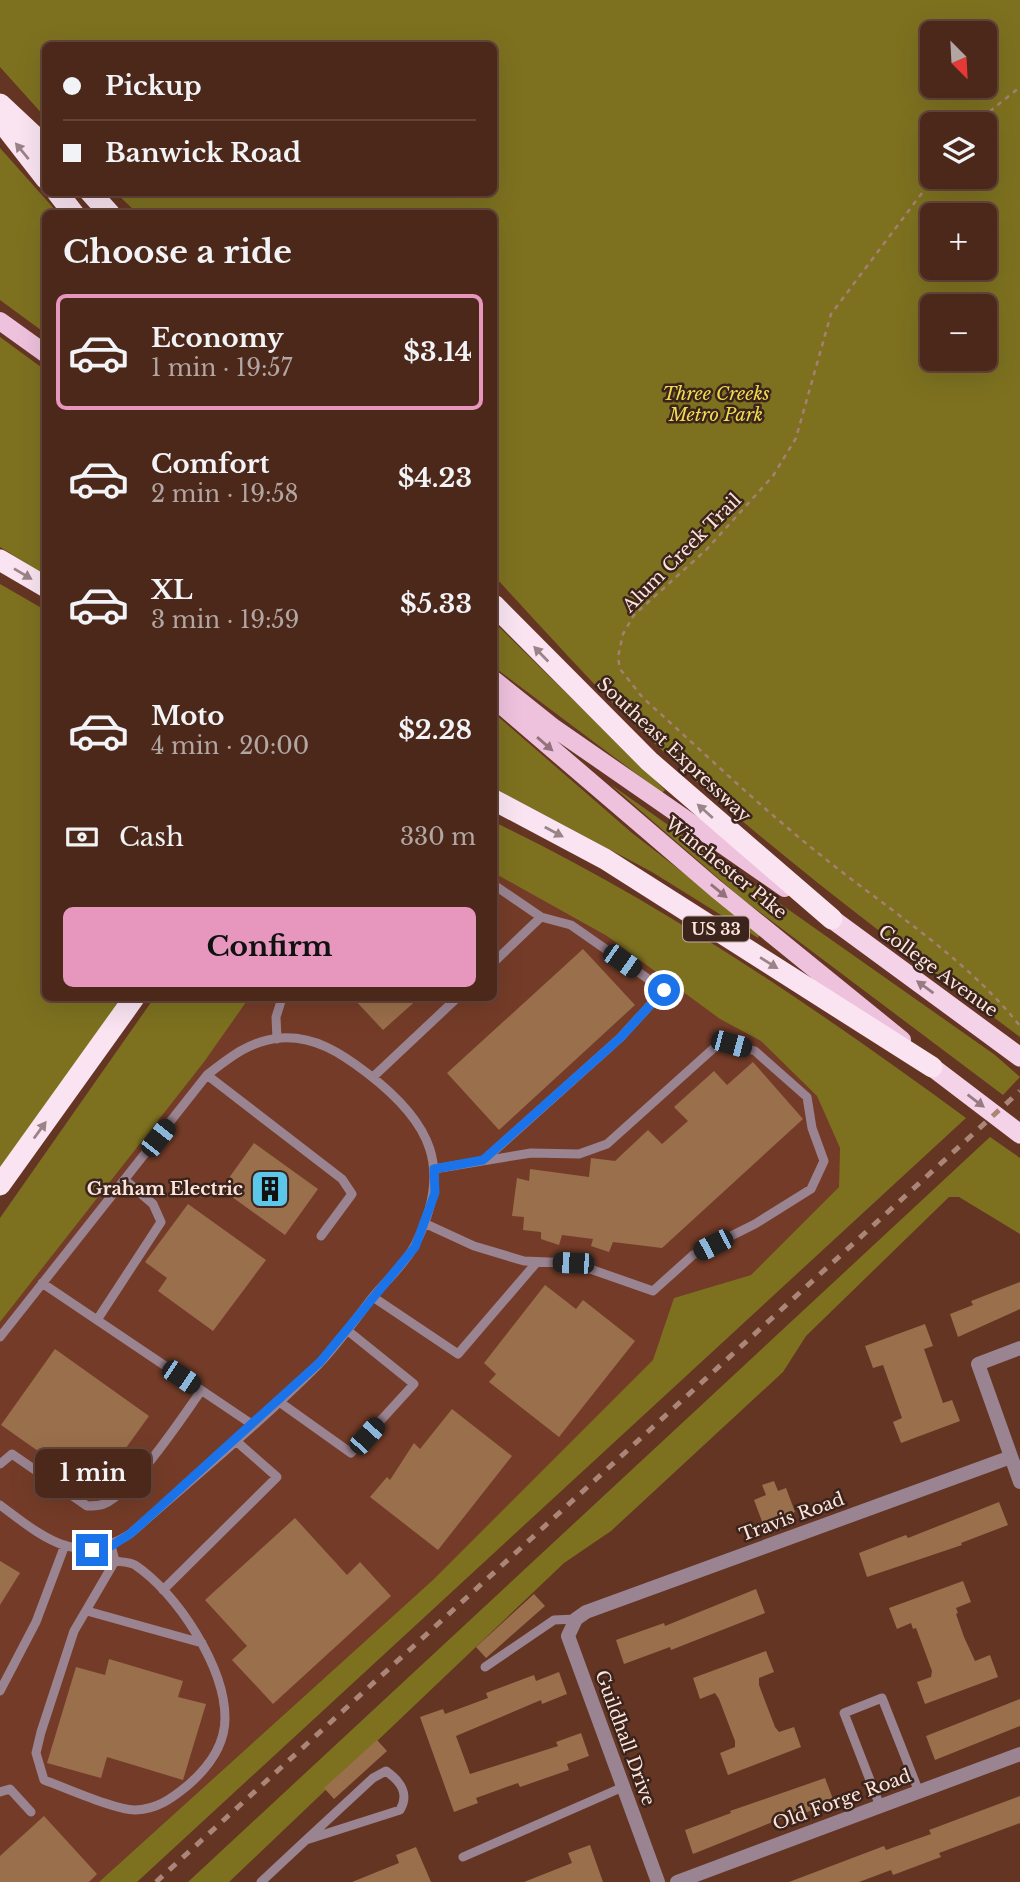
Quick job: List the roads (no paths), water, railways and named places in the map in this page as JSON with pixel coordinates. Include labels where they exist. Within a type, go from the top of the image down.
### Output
[{"type":"highway","points":[[0,104],[42,143]]},
{"type":"highway","points":[[0,120],[42,174]]},
{"type":"highway","points":[[60,196],[72,210]]},
{"type":"highway","points":[[94,196],[106,210]]},
{"type":"highway","points":[[0,560],[42,585]]},
{"type":"highway","name":"Southeast Expressway","points":[[497,608],[649,761],[832,919]]},
{"type":"highway","name":"US 33","points":[[497,802],[605,859],[932,1067],[1020,1134]]},
{"type":"highway","name":"College Avenue","points":[[832,919],[1020,1057]]},
{"type":"highway","points":[[0,1185],[132,1001]]},
{"type":"main road","points":[[0,321],[42,351]]},
{"type":"main road","name":"Winchester Pike","points":[[497,682],[554,728],[712,841],[832,919]]},
{"type":"main road","name":"Winchester Pike","points":[[497,702],[716,889],[866,1008],[932,1067]]},
{"type":"street","points":[[1020,1348],[978,1364],[1020,1482]]},
{"type":"street","name":"Travis Road","points":[[581,1616],[1011,1457]]},
{"type":"street","name":"Guildhall Drive","points":[[581,1616],[568,1636],[658,1882]]},
{"type":"street","name":"Old Forge Road","points":[[677,1882],[1020,1754]]},
{"type":"lane","points":[[483,1160],[620,1038],[664,990],[571,925],[541,917],[497,887]]},
{"type":"lane","points":[[497,959],[541,917]]},
{"type":"lane","points":[[277,1039],[276,1017],[281,1001]]},
{"type":"lane","points":[[373,1077],[454,1001]]},
{"type":"lane","points":[[0,1337],[207,1075],[240,1049],[277,1039],[314,1041],[344,1054],[397,1096],[420,1124],[434,1169],[435,1193],[415,1247],[320,1362],[236,1441],[130,1534],[111,1546],[92,1550],[50,1542],[0,1505]]},
{"type":"lane","points":[[424,1223],[474,1246],[524,1261],[573,1263],[653,1291],[693,1255],[755,1224],[811,1189],[824,1161],[812,1128],[807,1097],[755,1051],[731,1044],[715,1047],[607,1144],[579,1154],[531,1153],[434,1169]]},
{"type":"lane","points":[[207,1075],[342,1179],[347,1186],[352,1194],[321,1236]]},
{"type":"lane","points":[[97,1320],[161,1222],[153,1204],[124,1180]]},
{"type":"lane","points":[[373,1297],[458,1354],[537,1262]]},
{"type":"lane","points":[[42,1283],[253,1425]]},
{"type":"lane","points":[[278,1401],[351,1453],[414,1384],[347,1330]]},
{"type":"lane","points":[[0,1464],[12,1454],[87,1506],[104,1504],[125,1487],[160,1448],[201,1391]]},
{"type":"lane","points":[[163,1590],[277,1477],[236,1441]]},
{"type":"lane","points":[[0,1691],[36,1622],[65,1545]]},
{"type":"lane","points":[[111,1546],[115,1561],[74,1631],[36,1753],[44,1780],[132,1811],[157,1807],[174,1797],[201,1774],[218,1750],[225,1719],[220,1686],[202,1643],[163,1590],[133,1563],[115,1561]]},
{"type":"lane","points":[[87,1611],[202,1643]]},
{"type":"lane","points":[[485,1667],[555,1620],[581,1616]]},
{"type":"lane","points":[[880,1806],[844,1713],[882,1698],[919,1792]]},
{"type":"lane","points":[[261,1882],[306,1840],[373,1778],[386,1772],[399,1780],[405,1802],[400,1810],[306,1840]]},
{"type":"lane","points":[[463,1857],[623,1787]]},
{"type":"lane","points":[[0,1792],[10,1789],[31,1812]]},
{"type":"railway","points":[[156,1882],[1020,1091]]},
{"type":"place","name":"Graham Electric","points":[[270,1189]]},
{"type":"park label","name":"Three Creeks Metro Park","points":[[716,404]]}]
